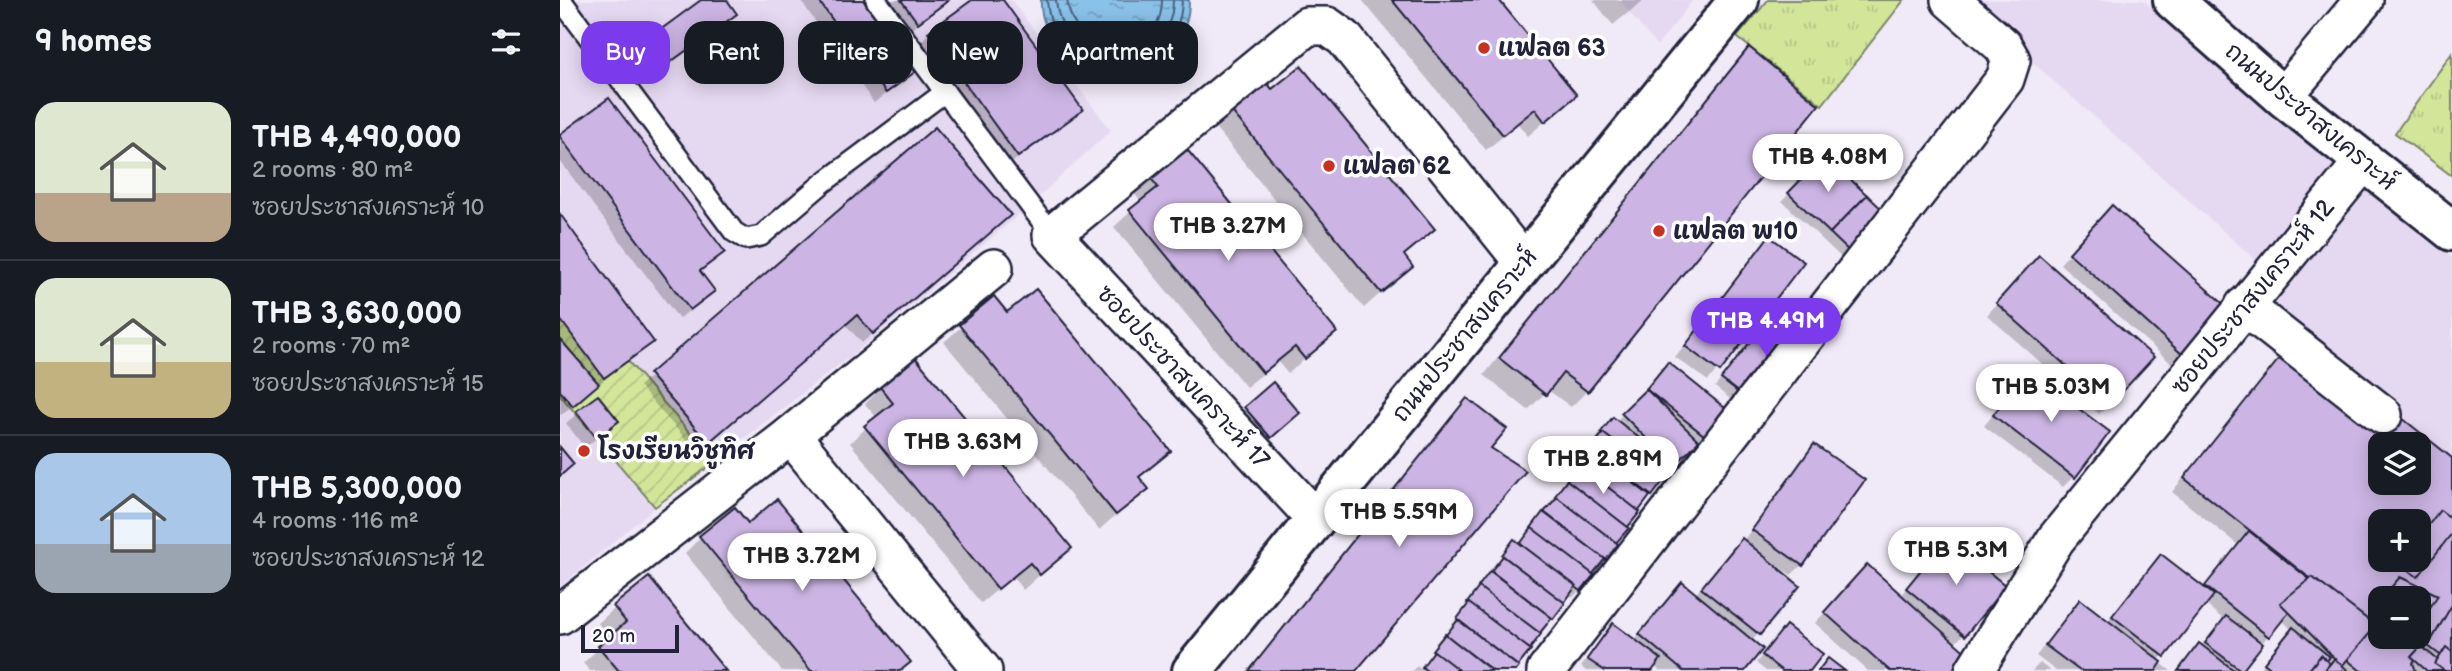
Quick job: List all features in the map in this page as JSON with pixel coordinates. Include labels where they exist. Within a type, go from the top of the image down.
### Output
[{"type":"street","name":"ถนนประชาสงเคราะห์","points":[[1192,671],[1739,0]]},
{"type":"street","points":[[1546,671],[2005,79],[2011,60],[2003,46],[1950,0]]},
{"type":"street","name":"ถนนประชาสงเคราะห์","points":[[2173,0],[2283,97],[2452,231]]},
{"type":"street","points":[[2283,97],[2364,0]]},
{"type":"street","points":[[1052,235],[1307,26],[1327,26],[1344,38],[1524,262]]},
{"type":"street","name":"ซอยประชาสงเคราะห์ 12","points":[[1974,671],[2056,539],[2363,163]]},
{"type":"street","name":"ซอยประชาสงเคราะห์ 17","points":[[1052,235],[1315,518]]},
{"type":"street","points":[[560,615],[791,435],[994,268]]},
{"type":"street","points":[[2245,306],[2383,415]]},
{"type":"street","points":[[791,435],[983,671]]},
{"type":"lane","points":[[561,0],[734,232],[746,239],[761,236],[815,190],[945,92]]},
{"type":"lane","points":[[876,0],[1052,235]]},
{"type":"shaded area","points":[[560,0],[1011,0],[1037,34],[1037,84],[1076,84],[1111,130],[1022,212],[870,341],[655,507],[560,587]]},
{"type":"shaded area","points":[[1619,0],[1693,0],[1657,46]]},
{"type":"shaded area","points":[[1962,0],[2143,0],[2452,258],[2452,480],[2431,458],[2431,432],[2421,432],[2268,310],[2283,284]]},
{"type":"green space","points":[[1768,0],[1904,0],[1822,105],[1737,37]]},
{"type":"green space","points":[[2452,53],[2452,176],[2395,133]]},
{"type":"green space","points":[[560,282],[715,462],[655,507],[560,395]]},
{"type":"water","points":[[1041,0],[1189,0],[1186,21],[1045,21]]},
{"type":"building","points":[[701,0],[727,0],[737,14],[727,21],[684,21],[684,52],[670,62],[670,23]]},
{"type":"building","points":[[818,0],[863,0],[878,21],[833,21]]},
{"type":"building","points":[[901,0],[949,0],[918,23]]},
{"type":"building","points":[[972,0],[1003,0],[1018,21],[943,21]]},
{"type":"building","name":"แฟลต 63","points":[[1392,0],[1499,0],[1577,95],[1545,122],[1535,109],[1503,135]]},
{"type":"building","points":[[1023,28],[1037,47],[1037,84],[1064,84],[1083,110],[1018,157],[965,84],[1023,84]]},
{"type":"building","name":"แฟลต พ10","points":[[1749,47],[1819,105],[1588,392],[1563,373],[1546,395],[1499,358]]},
{"type":"building","name":"แฟลต 62","points":[[1301,66],[1435,229],[1404,255],[1413,267],[1381,293],[1224,102],[1259,73],[1272,89]]},
{"type":"building","points":[[879,84],[898,84],[886,93]]},
{"type":"building","points":[[609,98],[725,252],[700,271],[715,291],[690,310],[560,137],[560,134]]},
{"type":"building","points":[[935,127],[1011,215],[873,334],[857,315],[708,443],[649,374]]},
{"type":"building","points":[[1180,141],[1337,332],[1305,359],[1295,347],[1263,373],[1129,210],[1158,187],[1144,170]]},
{"type":"building","points":[[1825,155],[1867,195],[1830,233],[1788,193]]},
{"type":"building","points":[[1867,195],[1889,216],[1855,257],[1830,233]]},
{"type":"building","points":[[2112,205],[2227,307],[2183,355],[2069,253]]},
{"type":"building","points":[[560,214],[654,342],[604,378],[560,319]]},
{"type":"building","points":[[1769,236],[1804,262],[1720,372],[1685,346]]},
{"type":"building","points":[[2039,255],[2154,357],[2110,405],[1996,303]]},
{"type":"building","points":[[1036,289],[1171,451],[1139,477],[1149,489],[1116,515],[959,325],[994,296],[1007,312]]},
{"type":"building","points":[[1776,309],[1812,337],[1757,407],[1721,379]]},
{"type":"building","points":[[2298,335],[2419,432],[2368,432],[2368,495],[2431,495],[2431,441],[2452,458],[2452,615],[2431,641],[2431,586],[2368,586],[2368,649],[2424,649],[2413,663],[2416,671],[2361,671],[2312,631],[2337,600],[2184,478]]},
{"type":"building","points":[[560,339],[599,384],[573,406],[560,391]]},
{"type":"building","points":[[915,357],[1072,548],[1040,575],[1030,563],[998,589],[864,426],[893,403],[879,386]]},
{"type":"building","points":[[1668,362],[1746,425],[1724,451],[1646,389]]},
{"type":"building","points":[[2027,370],[2110,432],[2075,478],[1993,415]]},
{"type":"building","points":[[1273,382],[1300,413],[1271,438],[1244,407]]},
{"type":"building","points":[[1646,389],[1699,441],[1674,466],[1621,413]]},
{"type":"building","points":[[598,395],[619,421],[597,438],[576,411]]},
{"type":"building","points":[[1467,398],[1507,429],[1491,448],[1526,471],[1356,671],[1249,671]]},
{"type":"building","points":[[1613,417],[1674,466],[1662,480],[1601,432]]},
{"type":"building","points":[[1603,433],[1664,480],[1652,496],[1590,449]]},
{"type":"building","points":[[1814,444],[1865,480],[1803,566],[1752,530]]},
{"type":"building","points":[[560,447],[574,464],[560,476]]},
{"type":"building","points":[[1589,448],[1650,496],[1638,512],[1577,464]]},
{"type":"building","points":[[1578,464],[1640,512],[1627,528],[1566,481]]},
{"type":"building","points":[[1567,480],[1629,528],[1616,543],[1555,496]]},
{"type":"building","points":[[1557,497],[1618,544],[1606,560],[1544,512]]},
{"type":"building","points":[[777,499],[911,662],[900,671],[811,671],[699,536],[735,507],[748,523]]},
{"type":"building","points":[[2440,510],[2452,519],[2452,533],[2431,560],[2431,522]]},
{"type":"building","points":[[1543,512],[1605,559],[1592,575],[1531,528]]},
{"type":"building","points":[[1532,528],[1594,575],[1581,591],[1520,544]]},
{"type":"building","points":[[2249,531],[2313,582],[2269,637],[2205,586]]},
{"type":"building","points":[[1742,538],[1800,586],[1760,635],[1701,588]]},
{"type":"building","points":[[1947,538],[2006,586],[1965,636],[1906,588]]},
{"type":"building","points":[[1514,539],[1576,586],[1564,603],[1502,555]]},
{"type":"building","points":[[2161,554],[2214,595],[2165,657],[2112,616]]},
{"type":"building","points":[[1503,556],[1565,603],[1553,619],[1491,571]]},
{"type":"building","points":[[1867,564],[1981,666],[1977,671],[1890,671],[1824,612]]},
{"type":"building","points":[[1490,571],[1552,618],[1539,634],[1478,587]]},
{"type":"building","points":[[649,577],[726,671],[619,671],[598,646],[626,622],[613,606]]},
{"type":"building","points":[[2312,577],[2368,620],[2368,635],[2342,666],[2280,603]]},
{"type":"building","points":[[2400,577],[2419,586],[2392,586]]},
{"type":"building","points":[[1682,582],[1763,649],[1745,671],[1683,671],[1639,634]]},
{"type":"building","points":[[1479,587],[1541,634],[1529,650],[1467,603]]},
{"type":"building","points":[[2431,592],[2438,595],[2431,606]]},
{"type":"building","points":[[2080,599],[2162,662],[2156,671],[2080,671],[2045,645]]},
{"type":"building","points":[[1469,603],[1531,650],[1518,666],[1457,619]]},
{"type":"building","points":[[2452,605],[2452,664],[2431,648],[2431,641]]},
{"type":"building","points":[[2226,616],[2263,644],[2242,671],[2205,643]]},
{"type":"building","points":[[1458,620],[1519,667],[1516,671],[1493,671],[1446,635]]},
{"type":"building","points":[[1613,623],[1661,659],[1652,671],[1605,671],[1587,659]]},
{"type":"building","points":[[1786,625],[1823,654],[1810,671],[1782,671],[1762,655]]},
{"type":"building","points":[[2293,627],[2330,657],[2318,671],[2274,671],[2264,663]]},
{"type":"building","points":[[1445,634],[1492,671],[1459,671],[1432,650]]},
{"type":"building","points":[[2199,643],[2235,671],[2178,671]]},
{"type":"building","points":[[2446,647],[2452,652],[2452,671],[2445,671],[2435,664]]},
{"type":"building","points":[[2418,649],[2425,649],[2451,671],[2427,671],[2411,657]]},
{"type":"building","points":[[1434,651],[1460,671],[1427,671],[1422,667]]},
{"type":"building","points":[[2321,655],[2337,671],[2308,671]]},
{"type":"building","points":[[1828,658],[1845,671],[1818,671]]},
{"type":"building","points":[[2334,659],[2349,671],[2324,671]]},
{"type":"place","name":"แฟลต 63","points":[[1484,48]]},
{"type":"place","name":"แฟลต 62","points":[[1329,166]]},
{"type":"place","name":"แฟลต พ10","points":[[1659,231]]},
{"type":"place","name":"โรงเรียนวิชูทิศ","points":[[584,451]]}]
